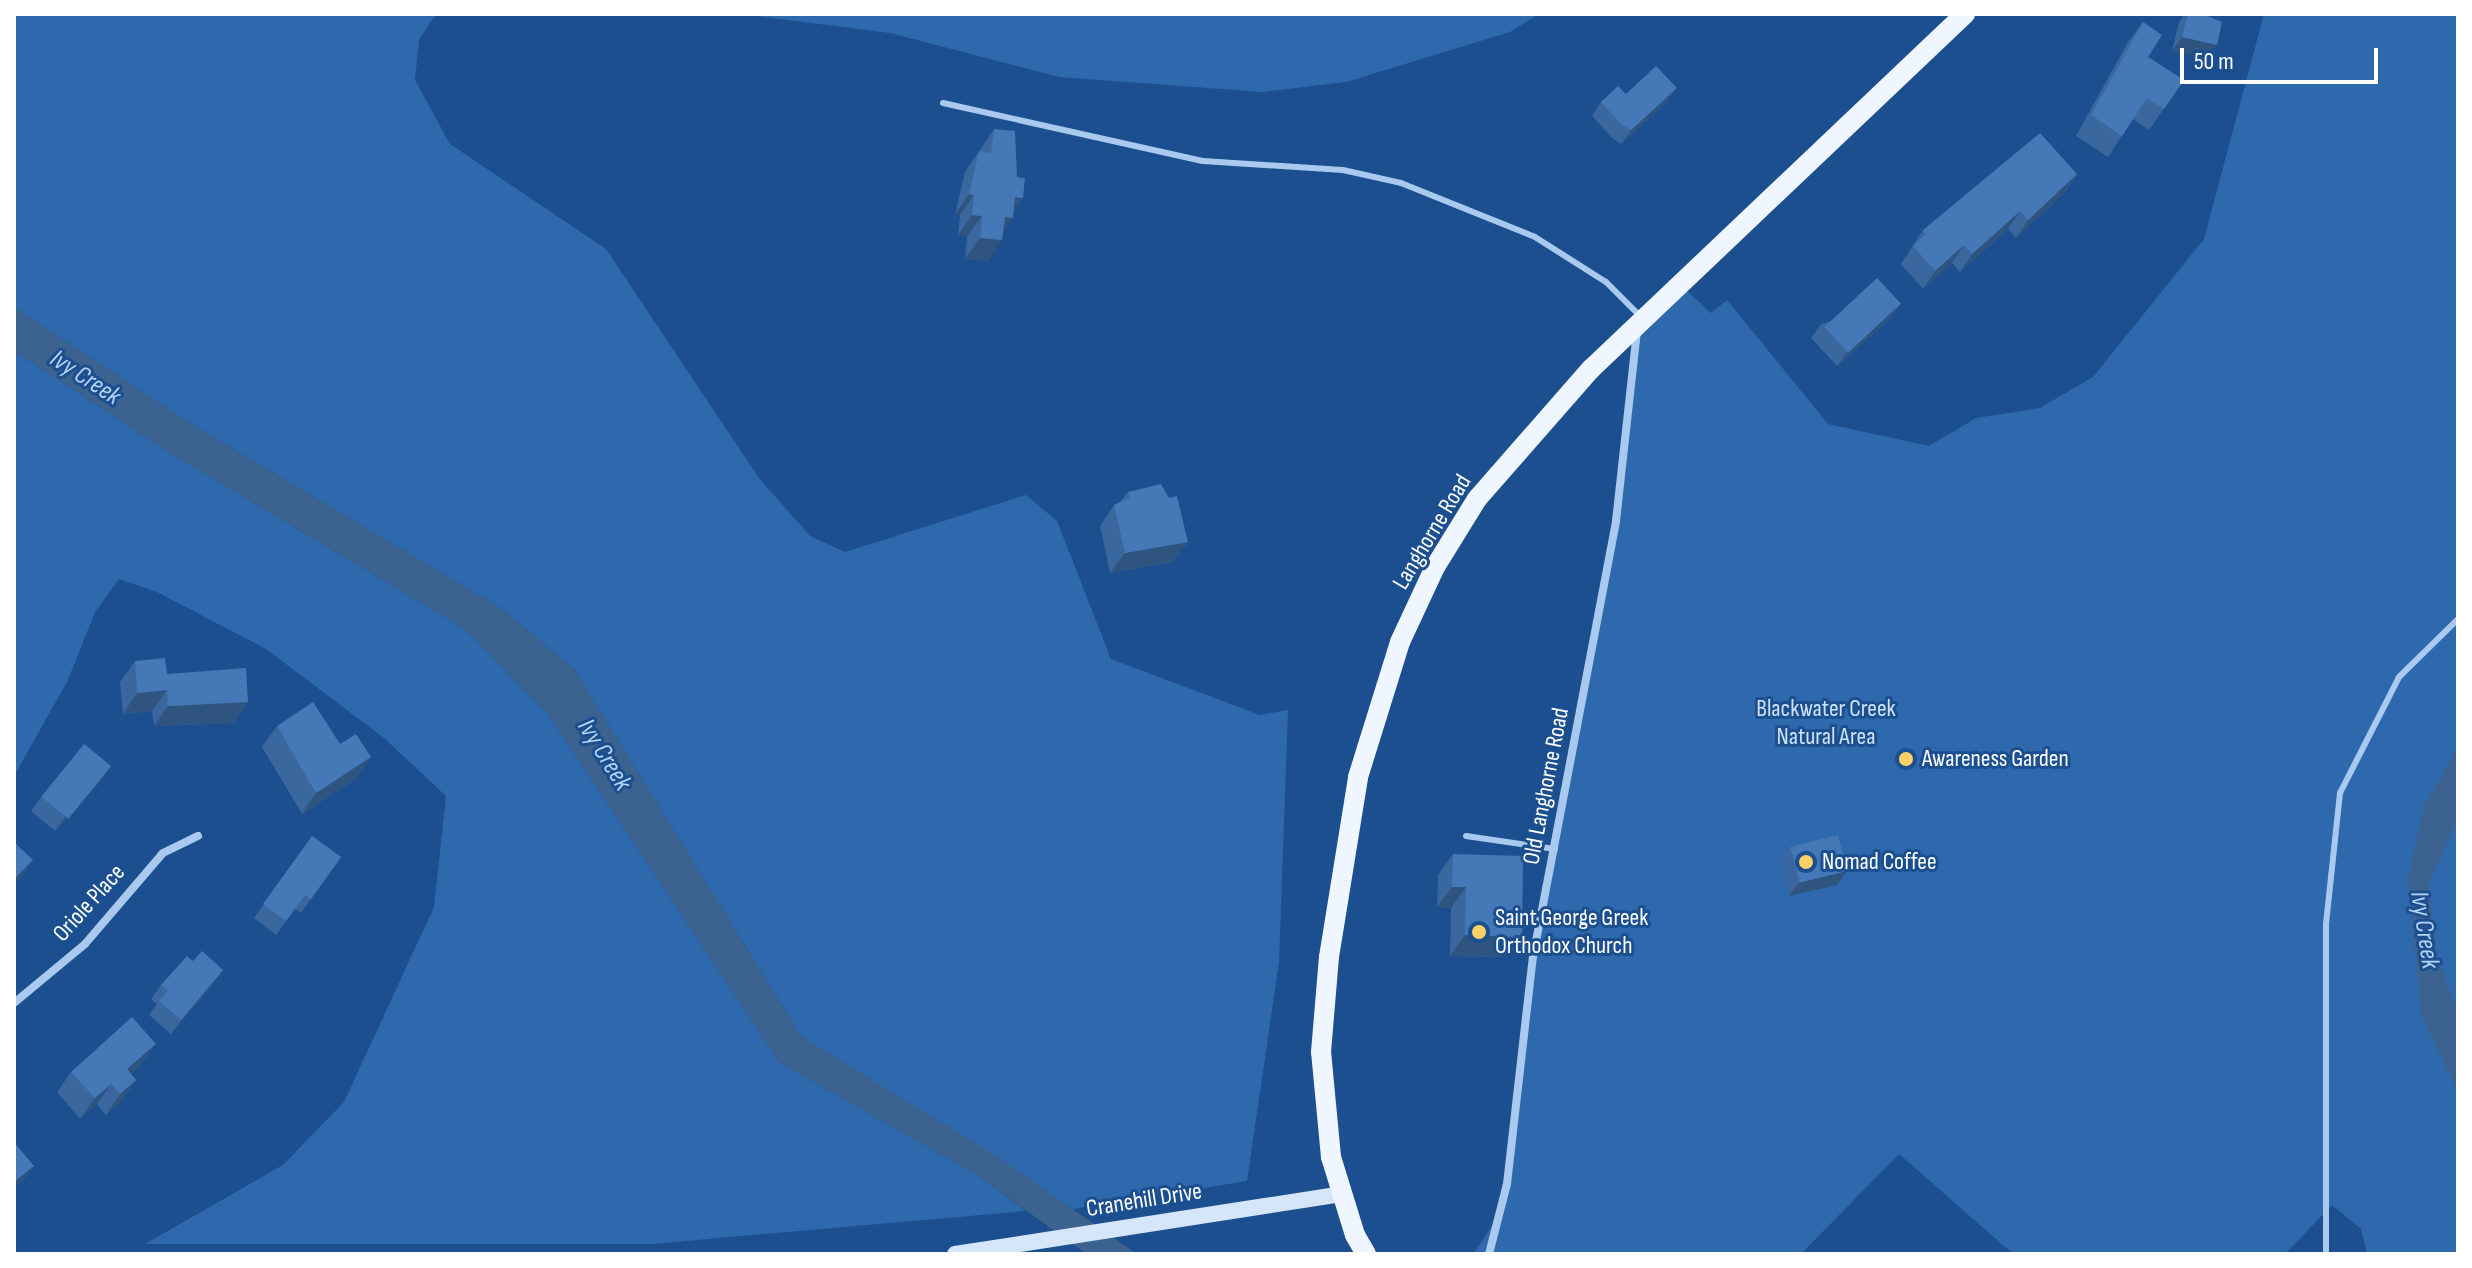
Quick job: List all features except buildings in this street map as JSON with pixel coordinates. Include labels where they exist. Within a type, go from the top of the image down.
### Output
[{"type":"main road","name":"Langhorne Road","points":[[1366,1254],[1341,1194],[1331,1157],[1321,1052],[1329,957],[1358,777],[1400,642],[1435,567],[1477,499],[1528,437],[1640,322],[1965,14]]},
{"type":"main road","name":"Cranehill Drive","points":[[960,1253],[1341,1194]]},
{"type":"street","name":"Old Langhorne Road","points":[[1489,1254],[1507,1184],[1533,957],[1616,521],[1640,322]]},
{"type":"street","name":"Oriole Place","points":[[14,1003],[85,944],[163,853],[198,836]]},
{"type":"lane","points":[[943,103],[1203,161],[1343,170],[1401,183],[1535,237],[1606,282],[1640,322]]},
{"type":"lane","points":[[2326,1254],[2326,924],[2340,793],[2399,677],[2458,619]]},
{"type":"lane","points":[[1466,836],[1555,849]]},
{"type":"green space","points":[[14,14],[436,14],[419,40],[415,80],[450,144],[606,249],[759,478],[810,536],[845,552],[1026,495],[1057,521],[1111,659],[1260,715],[1288,710],[1279,962],[1247,1181],[1073,1209],[801,1036],[574,669],[502,609],[188,422],[14,307]]},
{"type":"green space","points":[[740,14],[1539,14],[1510,32],[1346,82],[1262,92],[1059,77],[890,33]]},
{"type":"green space","name":"Blackwater Creek Natural Area","points":[[2264,14],[2458,14],[2458,1254],[2367,1254],[2361,1229],[2332,1205],[2285,1254],[2013,1254],[1899,1154],[1801,1254],[1473,1254],[1498,1217],[1547,883],[1619,496],[1638,325],[1681,285],[1711,313],[1727,300],[1828,424],[1929,446],[1976,418],[2040,408],[2093,377],[2204,239]]},
{"type":"green space","points":[[14,351],[170,453],[465,629],[546,712],[779,1062],[979,1176],[1026,1211],[652,1244],[145,1244],[283,1165],[344,1102],[434,907],[446,796],[384,738],[266,649],[157,592],[119,579],[95,612],[67,682],[14,776]]},
{"type":"water","name":"Ivy Creek","points":[[14,307],[188,422],[502,609],[574,669],[801,1036],[1001,1159],[1137,1254],[1086,1254],[979,1176],[779,1062],[546,712],[465,629],[170,453],[14,351]]},
{"type":"water","name":"Ivy Creek","points":[[2458,747],[2458,818],[2429,882],[2437,956],[2458,1012],[2458,1093],[2421,1015],[2408,877],[2424,806]]},
{"type":"place","name":"Awareness Garden","points":[[1906,759]]},
{"type":"place","name":"Nomad Coffee","points":[[1806,862]]},
{"type":"place","name":"Saint George Greek Orthodox Church","points":[[1479,932]]}]
